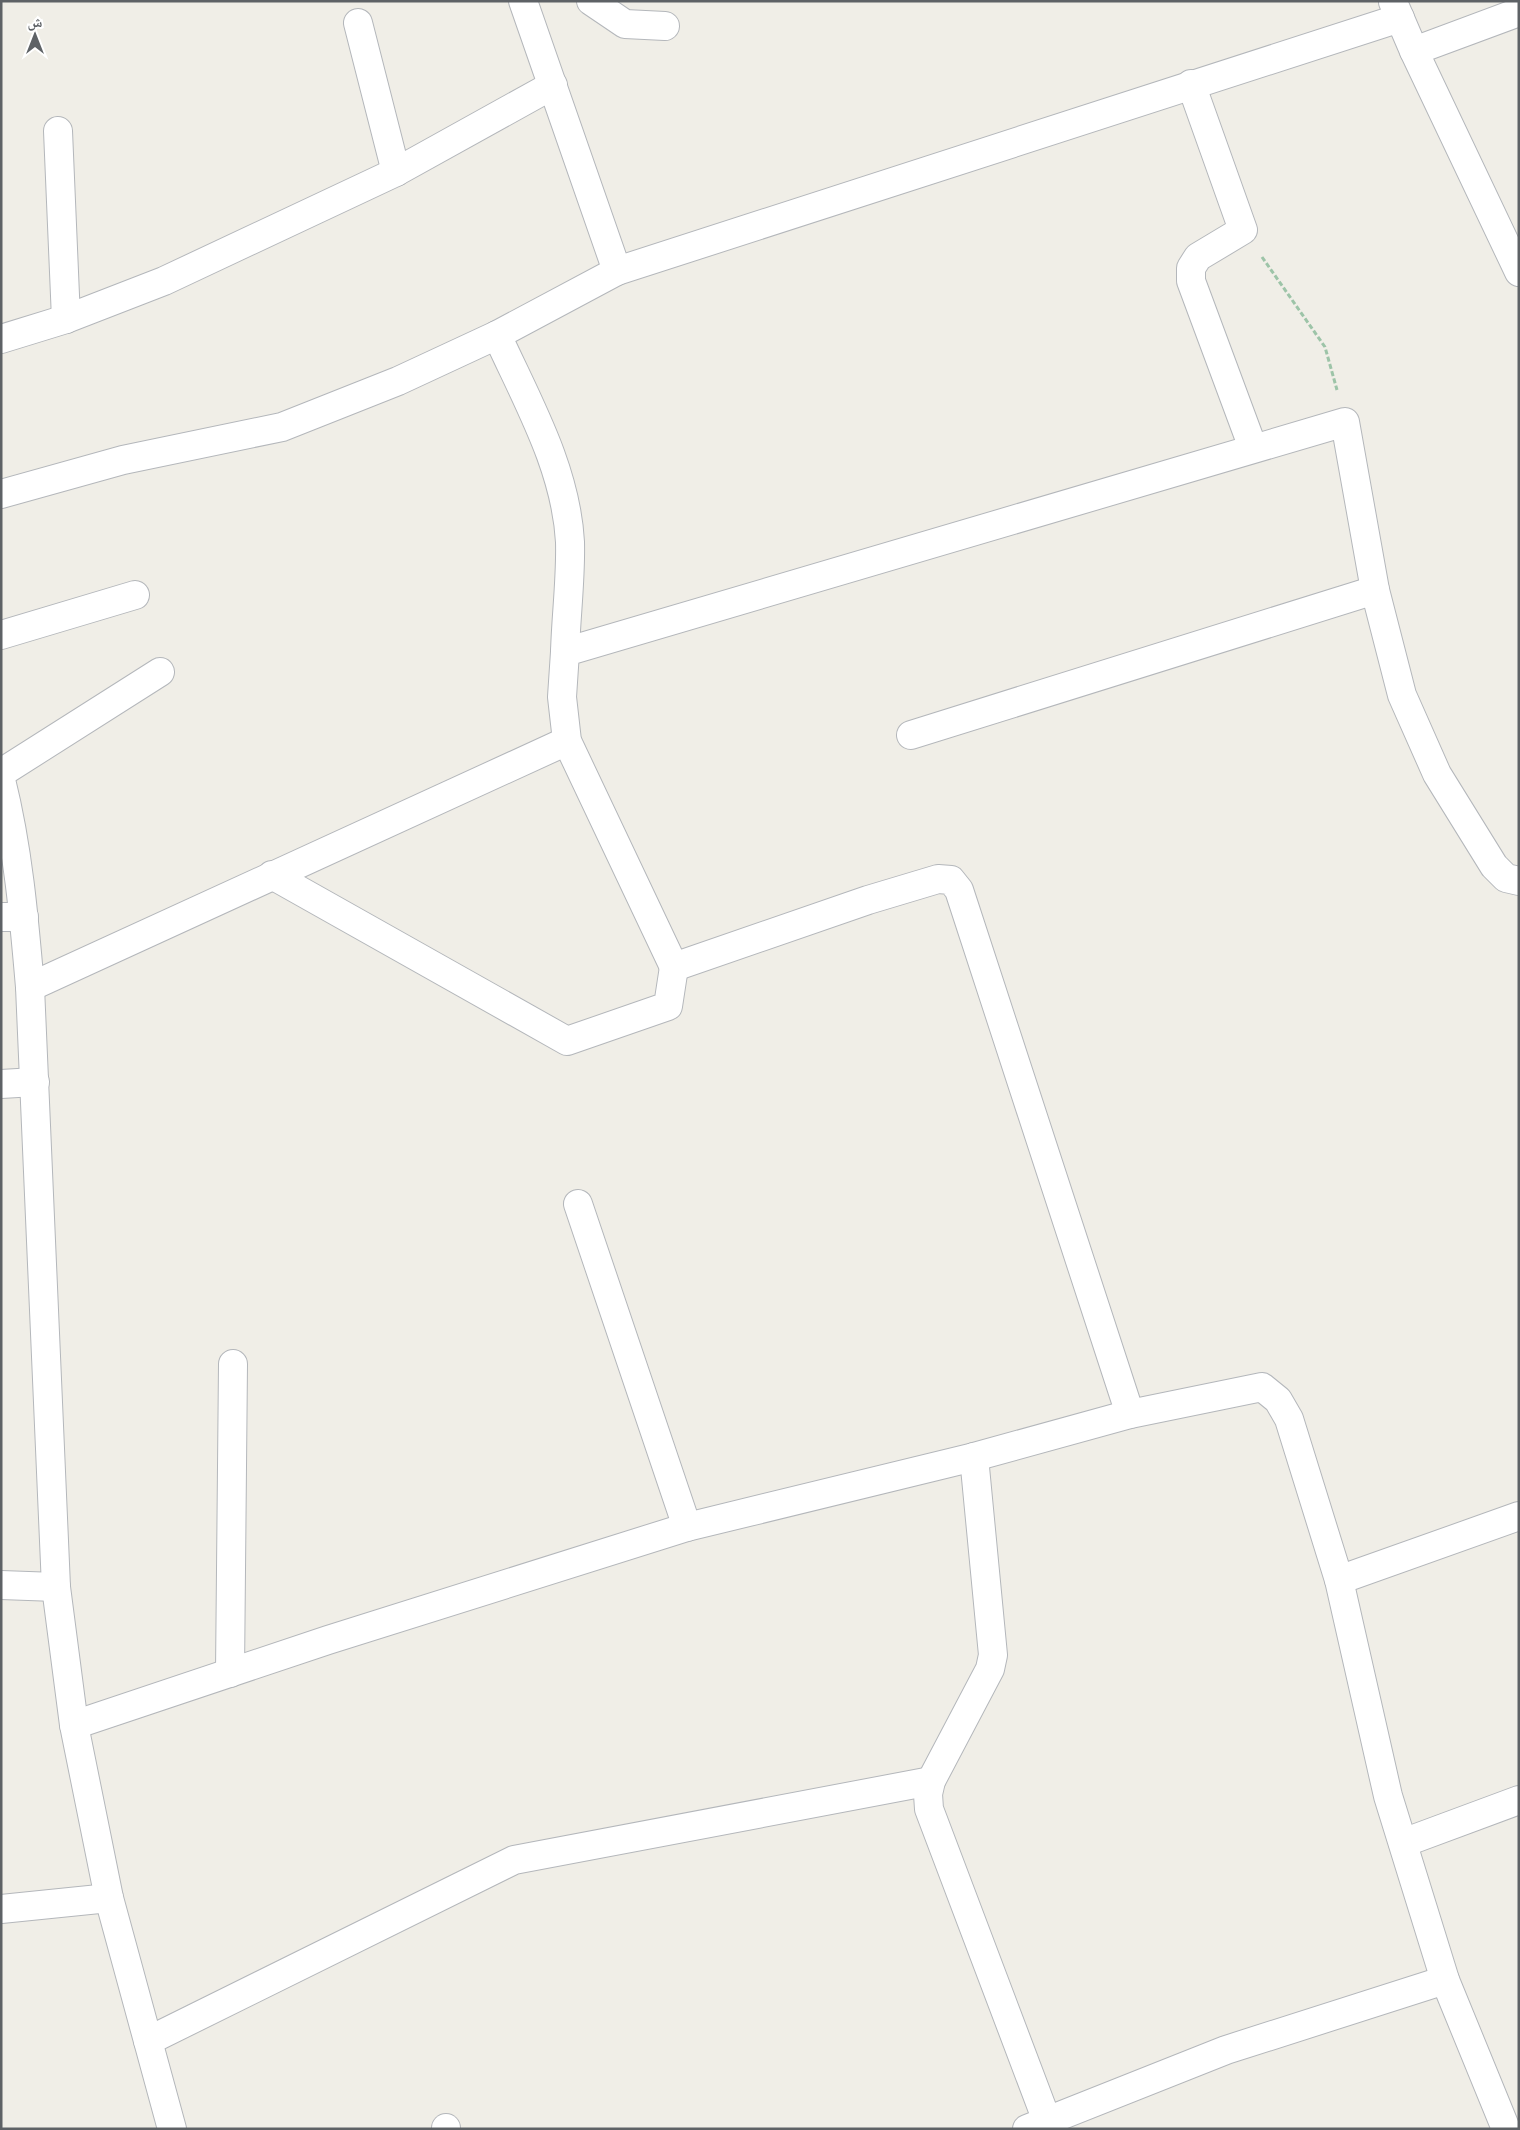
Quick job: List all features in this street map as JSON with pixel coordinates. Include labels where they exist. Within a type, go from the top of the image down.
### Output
[{"type":"street","points":[[523,1],[616,271]]},
{"type":"street","points":[[591,1],[625,24],[665,26]]},
{"type":"street","points":[[1,494],[123,460],[282,426],[398,381],[497,335],[616,271],[1191,84],[1396,10],[1519,272]]},
{"type":"street","points":[[1414,51],[1519,12]]},
{"type":"street","points":[[358,23],[396,172]]},
{"type":"street","points":[[1,340],[66,319],[164,282],[396,172],[553,84]]},
{"type":"street","points":[[1191,84],[1243,230],[1198,257],[1191,268],[1191,281],[1253,448]]},
{"type":"street","points":[[58,131],[66,319]]},
{"type":"street","points":[[272,876],[567,1040],[668,1006],[674,967],[567,741],[562,697],[570,542],[564,497],[556,466],[497,335]]},
{"type":"street","points":[[565,652],[1345,422],[1375,590],[1402,695],[1437,774],[1494,866],[1506,878],[1519,881]]},
{"type":"street","points":[[911,735],[1375,590]]},
{"type":"street","points":[[1,635],[135,595]]},
{"type":"street","points":[[1,773],[160,672]]},
{"type":"street","points":[[30,987],[567,741]]},
{"type":"street","points":[[1,780],[12,822],[13,917],[30,987],[56,1587],[74,1725],[109,1898],[172,2129]]},
{"type":"street","points":[[674,967],[868,900],[938,879],[951,880],[959,890],[1130,1414]]},
{"type":"street","points":[[1,1084],[35,1082]]},
{"type":"street","points":[[578,1204],[687,1527]]},
{"type":"street","points":[[230,1673],[234,1364]]},
{"type":"street","points":[[74,1725],[328,1640],[687,1527],[974,1457],[1130,1414],[1262,1387],[1278,1400],[1289,1420],[1339,1580],[1388,1796],[1446,1980],[1508,2116]]},
{"type":"street","points":[[974,1457],[992,1654],[990,1669],[931,1781],[928,1794],[929,1809],[1037,2125],[1226,2050],[1446,1980]]},
{"type":"street","points":[[1339,1580],[1519,1516]]},
{"type":"street","points":[[1,1585],[56,1587]]},
{"type":"street","points":[[148,2041],[514,1860],[931,1781]]},
{"type":"street","points":[[1403,1843],[1519,1800]]},
{"type":"street","points":[[1,1909],[109,1898]]},
{"type":"path","points":[[1243,230],[1325,346],[1345,422]]}]
